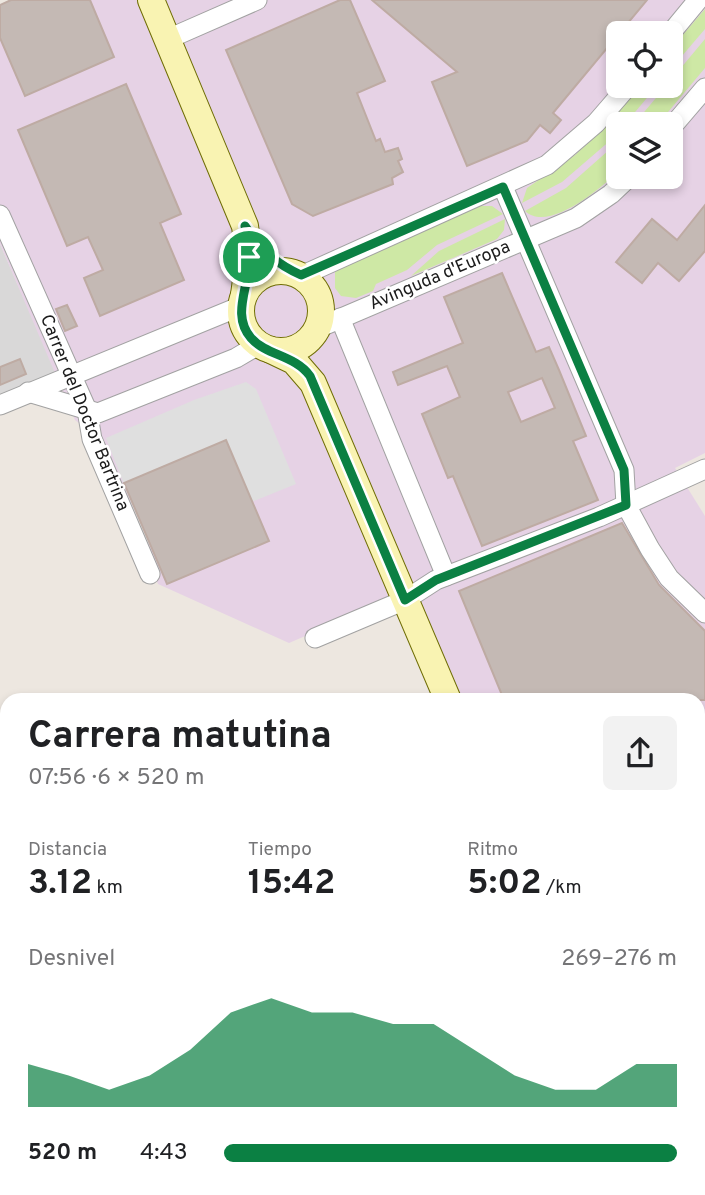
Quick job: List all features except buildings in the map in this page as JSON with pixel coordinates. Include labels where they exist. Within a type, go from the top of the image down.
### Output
[{"type":"main road","points":[[151,0],[245,226],[259,246],[316,289],[324,327],[310,376]]},
{"type":"main road","points":[[245,226],[249,257],[242,301],[246,332],[265,348],[294,361],[310,376],[445,693]]},
{"type":"main road","points":[[242,301],[249,286],[267,273],[295,273]]},
{"type":"main road","points":[[265,348],[298,348],[324,327]]},
{"type":"street","points":[[168,39],[257,0]]},
{"type":"street","points":[[681,21],[698,0]]},
{"type":"street","points":[[683,114],[705,88]]},
{"type":"street","points":[[295,273],[503,187],[547,165],[596,123],[618,98]]},
{"type":"street","points":[[503,187],[624,470],[626,505],[669,578],[705,613]]},
{"type":"street","name":"Avinguda d'Europa","points":[[324,327],[596,206],[615,189]]},
{"type":"street","name":"Carrer del Doctor Bartrina","points":[[0,215],[69,376],[87,410],[92,439],[150,574]]},
{"type":"street","points":[[0,405],[242,301]]},
{"type":"street","points":[[324,327],[446,576]]},
{"type":"street","points":[[28,393],[98,413],[265,348]]},
{"type":"street","points":[[315,638],[405,600],[446,576],[626,505],[705,469]]},
{"type":"shaded area","points":[[12,0],[705,0],[705,453],[675,468],[705,516],[705,693],[445,693],[403,594],[289,643],[158,584],[98,438],[75,420],[0,244],[0,5]]},
{"type":"shaded area","points":[[0,244],[56,373],[0,394]]},
{"type":"shaded area","points":[[246,382],[256,389],[296,484],[147,544],[106,438],[194,400]]},
{"type":"green space","points":[[705,9],[705,29],[683,55],[683,35]]},
{"type":"green space","points":[[705,39],[705,68],[683,94],[683,65]]},
{"type":"green space","points":[[630,98],[647,98],[635,112],[618,112]]},
{"type":"green space","points":[[656,98],[680,98],[668,112],[644,112]]},
{"type":"green space","points":[[606,126],[606,144],[562,182],[522,203],[527,188],[575,155]]},
{"type":"green space","points":[[606,153],[606,182],[587,198],[547,217],[535,216],[525,211],[566,188]]},
{"type":"green space","points":[[480,206],[492,206],[503,214],[437,245],[407,270],[376,284],[373,291],[356,298],[341,296],[335,288],[335,272],[348,263]]},
{"type":"green space","points":[[505,219],[504,230],[497,239],[411,276],[439,251]]},
{"type":"route","points":[[503,187],[624,470],[626,505],[436,580],[405,600],[310,376],[286,356],[258,345],[246,332],[241,306],[249,257],[245,226],[266,253],[288,271],[301,275],[503,187]]}]
